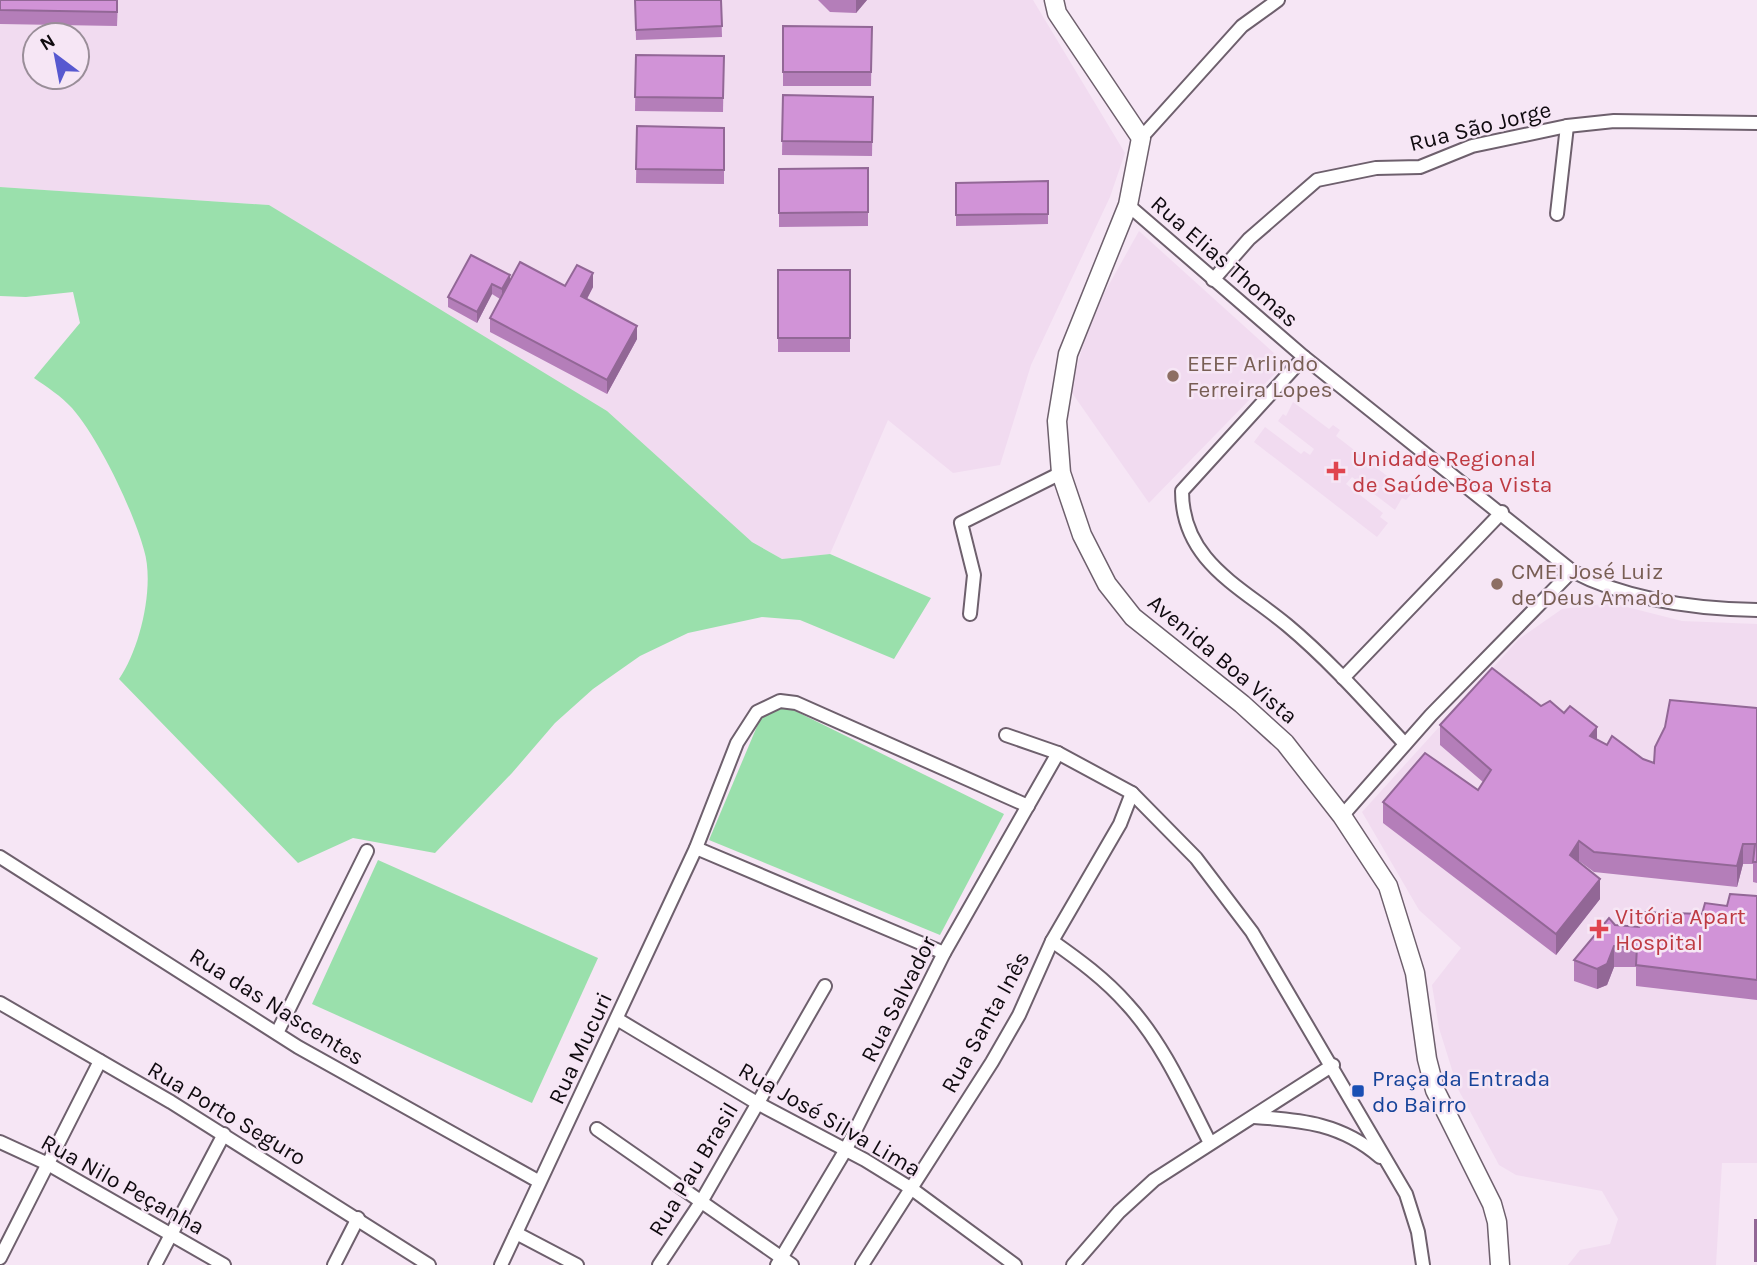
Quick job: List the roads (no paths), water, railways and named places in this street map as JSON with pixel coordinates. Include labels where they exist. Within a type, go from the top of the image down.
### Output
[{"type":"street","points":[[1054,0],[1057,13],[1141,138],[1242,26],[1278,0]]},
{"type":"street","name":"Rua São Jorge","points":[[1213,280],[1249,239],[1317,180],[1376,168],[1420,167],[1472,146],[1567,126],[1615,121],[1757,123]]},
{"type":"street","points":[[1557,214],[1567,126]]},
{"type":"street","name":"Avenida Boa Vista","points":[[1141,138],[1128,205],[1068,354],[1057,421],[1061,473],[1082,535],[1107,584],[1133,617],[1242,704],[1285,743],[1342,816],[1388,886],[1400,917],[1415,973],[1427,1059],[1435,1090],[1492,1204],[1497,1222],[1500,1265]]},
{"type":"street","name":"Rua Elias Thomas","points":[[1128,205],[1304,358],[1502,512],[1572,571],[1652,599],[1716,609],[1757,610]]},
{"type":"street","points":[[1304,358],[1182,491],[1182,514],[1198,548],[1233,586],[1286,625],[1343,678],[1405,744]]},
{"type":"street","points":[[970,614],[974,575],[961,523],[1061,473]]},
{"type":"street","points":[[1343,678],[1502,512]]},
{"type":"street","points":[[1342,816],[1405,744],[1572,571]]},
{"type":"street","name":"Rua Mucuri","points":[[501,1265],[696,848],[737,743],[757,712],[780,701],[796,703],[1028,806]]},
{"type":"street","points":[[1006,735],[1058,753],[1132,793],[1184,844],[1234,904],[1333,1065],[1390,1166],[1410,1205],[1422,1248],[1423,1265]]},
{"type":"street","name":"Rua Salvador","points":[[783,1262],[845,1151],[944,953],[1058,753]]},
{"type":"street","name":"Rua Santa Inês","points":[[862,1265],[992,1062],[1019,1015],[1052,941],[1120,824],[1132,793]]},
{"type":"street","points":[[696,848],[944,953]]},
{"type":"street","points":[[276,1033],[367,851]]},
{"type":"street","name":"Rua das Nascentes","points":[[0,857],[276,1033],[538,1181]]},
{"type":"street","points":[[1052,941],[1103,980],[1128,1004],[1178,1081],[1210,1143]]},
{"type":"street","name":"Rua Pau Brasil","points":[[659,1265],[701,1202],[825,986]]},
{"type":"street","name":"Rua Porto Seguro","points":[[0,1003],[224,1134],[429,1265]]},
{"type":"street","name":"Rua José Silva Lima","points":[[617,1019],[757,1103],[912,1189],[1015,1265]]},
{"type":"street","points":[[0,1258],[100,1061]]},
{"type":"street","points":[[1073,1265],[1119,1212],[1154,1180],[1333,1065]]},
{"type":"street","points":[[1254,1117],[1308,1120],[1339,1129],[1363,1142],[1390,1166]]},
{"type":"street","points":[[597,1129],[783,1262]]},
{"type":"street","points":[[155,1265],[224,1134]]},
{"type":"street","name":"Rua Nilo Peçanha","points":[[0,1142],[48,1164],[224,1265]]},
{"type":"street","points":[[334,1265],[358,1218]]},
{"type":"street","points":[[516,1233],[577,1265]]},
{"type":"place","name":"EEEF Arlindo Ferreira Lopes","points":[[1173,376]]},
{"type":"place","name":"Unidade Regional de Saúde Boa Vista","points":[[1336,471]]},
{"type":"place","name":"CMEI José Luiz de Deus Amado","points":[[1497,584]]},
{"type":"place","name":"Vitória Apart Hospital","points":[[1599,929]]},
{"type":"place","name":"Praça da Entrada do Bairro","points":[[1358,1091]]}]
